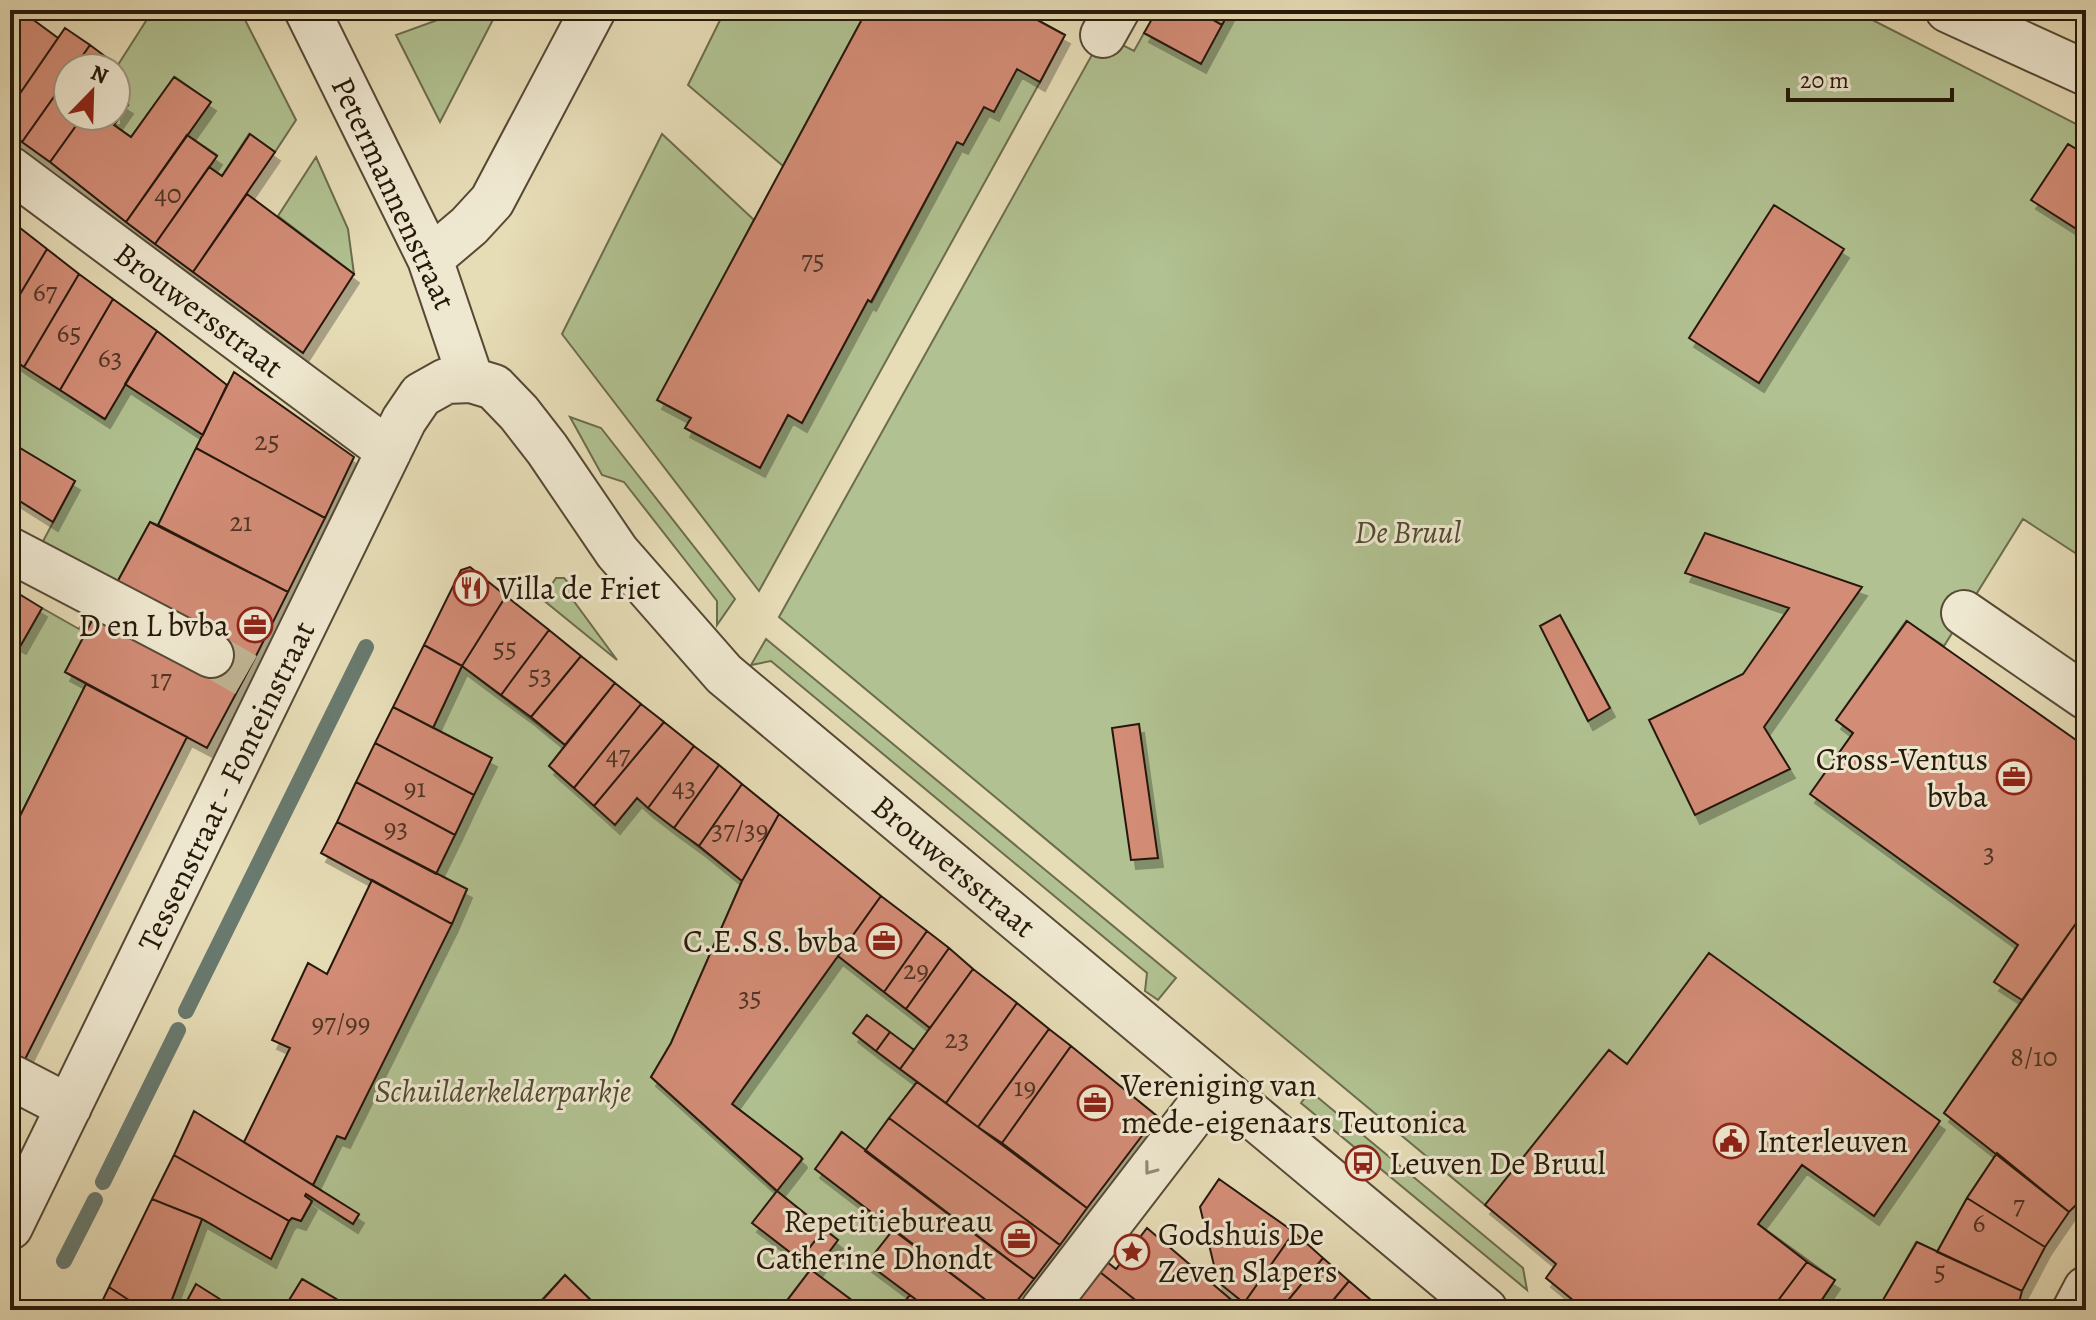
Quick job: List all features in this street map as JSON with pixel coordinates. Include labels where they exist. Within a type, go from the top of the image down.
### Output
[{"type":"street","name":"Petermannenstraat","points":[[307,10],[430,259],[471,380]]},
{"type":"street","points":[[430,259],[469,226],[492,201],[593,10]]},
{"type":"street","points":[[1948,10],[2086,73]]},
{"type":"street","name":"Brouwersstraat","points":[[10,169],[389,451]]},
{"type":"street","name":"Brouwersstraat","points":[[471,380],[494,387],[519,413],[617,552],[724,674],[1485,1310]]},
{"type":"street","name":"Tessenstraat - Fonteinstraat","points":[[10,1227],[69,1107],[243,673],[389,451],[421,395],[446,381],[471,380]]},
{"type":"street","points":[[10,550],[243,673]]},
{"type":"street","points":[[1964,613],[2086,697]]},
{"type":"street","points":[[15,1079],[69,1107]]},
{"type":"street","points":[[1043,1310],[1215,1086]]},
{"type":"street","points":[[2075,1310],[2086,1289]]},
{"type":"green space","points":[[153,10],[240,10],[296,120],[275,152],[249,134],[222,176],[209,167],[217,155],[187,135],[210,102],[175,77],[131,137],[124,132],[132,132],[132,52],[126,52]]},
{"type":"green space","points":[[465,10],[498,10],[440,122],[396,35]]},
{"type":"green space","points":[[725,10],[867,10],[783,166],[688,85]]},
{"type":"green space","name":"De Bruul","points":[[1230,10],[1853,10],[2086,129],[2086,155],[2068,144],[2032,200],[2086,235],[2086,560],[2023,519],[1944,646],[1906,621],[1836,720],[1853,733],[1811,794],[2018,945],[1994,982],[2022,1000],[1944,1113],[1997,1153],[1937,1252],[1916,1242],[1881,1305],[1890,1310],[1815,1310],[1835,1280],[1758,1224],[1802,1165],[1874,1215],[1709,954],[1627,1064],[1608,1051],[1485,1205],[779,617],[1103,35],[1134,51],[1144,33],[1201,63]]},
{"type":"green space","points":[[1065,35],[1040,82],[759,591],[562,334],[662,134],[754,220],[658,400],[691,418],[685,428],[760,468],[788,415],[802,422],[868,300],[872,302],[957,142],[963,144],[984,107],[994,111],[1017,69],[1040,81]]},
{"type":"green space","points":[[316,157],[348,229],[354,274],[278,216]]},
{"type":"green space","points":[[10,357],[104,419],[125,384],[203,435],[158,525],[150,522],[115,586],[41,545],[75,481],[10,442]]},
{"type":"green space","points":[[570,417],[601,428],[735,599],[717,625],[717,601],[624,482],[602,475]]},
{"type":"green space","points":[[556,578],[564,578],[575,590],[573,600],[617,660],[542,599]]},
{"type":"green space","points":[[42,608],[79,629],[90,610],[96,613],[65,672],[86,684],[10,836],[10,639],[21,645]]},
{"type":"green space","points":[[766,639],[1176,978],[1158,1000],[1145,991],[1147,973],[771,661],[751,665]]},
{"type":"green space","name":"Schuilderkelderparkje","points":[[462,666],[565,745],[549,766],[615,824],[637,798],[742,881],[671,1043],[651,1077],[776,1191],[803,1159],[732,1104],[838,956],[930,1028],[914,1050],[866,1016],[854,1034],[917,1082],[865,1151],[841,1132],[816,1169],[893,1230],[868,1262],[910,1295],[898,1310],[865,1310],[814,1272],[838,1240],[777,1191],[811,1269],[783,1305],[789,1310],[601,1310],[565,1275],[537,1305],[542,1310],[355,1310],[303,1279],[283,1310],[168,1310],[202,1219],[271,1258],[289,1221],[292,1218],[301,1221],[312,1202],[306,1194],[353,1223],[359,1215],[313,1185],[337,1136],[345,1139],[467,890],[436,874],[491,759],[433,728]]},
{"type":"green space","points":[[1310,1091],[1523,1268],[1527,1290],[1301,1103]]},
{"type":"building","points":[[10,10],[20,10],[58,38],[10,108]]},
{"type":"building","points":[[867,10],[1019,10],[1065,35],[1040,82],[1017,69],[994,112],[984,107],[963,145],[957,142],[802,423],[788,415],[760,468],[685,428],[691,418],[657,400]]},
{"type":"building","points":[[1157,10],[1196,10],[1222,25],[1201,64],[1144,33]]},
{"type":"building","points":[[1196,10],[1230,10],[1222,25]]},
{"type":"building","points":[[65,28],[90,45],[85,52],[52,52],[52,100],[22,142],[10,132],[10,108]]},
{"type":"building","points":[[90,45],[99,52],[85,52]]},
{"type":"building","points":[[174,77],[211,102],[126,222],[50,162],[72,132],[124,132],[131,137]]},
{"type":"building","points":[[52,100],[52,132],[72,132],[50,162],[22,142]]},
{"type":"building","points":[[250,134],[275,152],[193,272],[155,244],[209,167],[222,176]]},
{"type":"building","points":[[187,135],[217,156],[155,244],[126,222]]},
{"type":"building","points":[[2068,144],[2086,155],[2086,235],[2031,200]]},
{"type":"building","points":[[247,194],[354,274],[303,353],[193,272]]},
{"type":"building","points":[[1774,205],[1844,249],[1759,383],[1689,338]]},
{"type":"building","points":[[15,224],[47,249],[10,311],[10,232]]},
{"type":"building","points":[[47,249],[79,274],[24,367],[10,357],[10,311]]},
{"type":"building","points":[[79,274],[113,299],[60,390],[24,367]]},
{"type":"building","points":[[113,299],[157,331],[105,419],[60,390]]},
{"type":"building","points":[[157,331],[227,385],[203,435],[125,384]]},
{"type":"building","points":[[234,372],[354,457],[325,518],[196,448]]},
{"type":"building","points":[[10,442],[75,481],[53,522],[10,495]]},
{"type":"building","points":[[196,448],[325,518],[288,592],[158,525]]},
{"type":"building","points":[[150,522],[288,592],[254,660],[115,586]]},
{"type":"building","points":[[1705,533],[1862,587],[1764,727],[1790,769],[1695,815],[1649,720],[1743,674],[1789,608],[1685,573]]},
{"type":"building","points":[[470,567],[506,596],[462,666],[424,645],[461,570]]},
{"type":"building","points":[[11,589],[42,608],[21,645],[10,639]]},
{"type":"building","points":[[506,596],[549,630],[501,695],[462,666]]},
{"type":"building","points":[[96,613],[219,642],[254,660],[207,748],[65,672]]},
{"type":"building","points":[[1560,615],[1610,708],[1588,721],[1540,626]]},
{"type":"building","points":[[1907,621],[2086,747],[2086,914],[2084,912],[2022,1000],[1994,982],[2018,945],[1810,794],[1853,733],[1836,720]]},
{"type":"building","points":[[549,630],[581,656],[531,717],[501,695]]},
{"type":"building","points":[[424,645],[462,666],[433,728],[393,707]]},
{"type":"building","points":[[581,656],[615,683],[565,745],[531,717]]},
{"type":"building","points":[[615,683],[641,704],[574,788],[549,766]]},
{"type":"building","points":[[86,684],[187,737],[10,1089],[10,836]]},
{"type":"building","points":[[641,704],[664,722],[594,806],[574,788]]},
{"type":"building","points":[[393,707],[492,758],[474,795],[375,743]]},
{"type":"building","points":[[664,722],[694,746],[648,808],[637,798],[615,825],[594,806]]},
{"type":"building","points":[[1139,724],[1158,858],[1131,860],[1112,728]]},
{"type":"building","points":[[375,743],[474,795],[455,835],[356,782]]},
{"type":"building","points":[[694,746],[719,765],[674,828],[648,808]]},
{"type":"building","points":[[719,765],[742,784],[699,846],[674,828]]},
{"type":"building","points":[[356,782],[455,835],[436,874],[337,822]]},
{"type":"building","points":[[742,784],[779,814],[742,881],[699,846]]},
{"type":"building","points":[[779,814],[881,896],[732,1104],[801,1157],[777,1191],[651,1077],[671,1043],[742,881]]},
{"type":"building","points":[[337,822],[467,889],[452,924],[321,853]]},
{"type":"building","points":[[372,880],[452,924],[345,1139],[337,1136],[313,1185],[244,1142],[290,1048],[272,1040],[308,963],[327,974]]},
{"type":"building","points":[[881,896],[927,931],[884,992],[838,956]]},
{"type":"building","points":[[2084,912],[2086,1195],[2069,1212],[1944,1113]]},
{"type":"building","points":[[927,931],[949,948],[906,1009],[884,992]]},
{"type":"building","points":[[949,948],[973,969],[930,1028],[906,1009]]},
{"type":"building","name":"Interleuven","points":[[1709,953],[1940,1121],[1874,1216],[1802,1165],[1758,1224],[1807,1262],[1771,1310],[1585,1310],[1546,1278],[1556,1264],[1485,1205],[1609,1050],[1627,1064]]},
{"type":"building","points":[[973,969],[1017,1003],[946,1103],[900,1069]]},
{"type":"building","points":[[1017,1003],[1049,1029],[978,1127],[946,1103]]},
{"type":"building","points":[[867,1015],[890,1032],[876,1051],[853,1033]]},
{"type":"building","points":[[1049,1029],[1071,1046],[1002,1143],[978,1127]]},
{"type":"building","points":[[890,1032],[914,1050],[900,1069],[876,1051]]},
{"type":"building","points":[[1071,1046],[1157,1116],[1087,1208],[1002,1143]]},
{"type":"building","points":[[917,1082],[1087,1208],[1060,1245],[889,1118]]},
{"type":"building","points":[[194,1111],[359,1214],[353,1224],[306,1194],[312,1201],[301,1221],[292,1218],[289,1221],[174,1155]]},
{"type":"building","points":[[889,1118],[1060,1245],[1034,1279],[865,1151]]},
{"type":"building","points":[[842,1132],[1034,1279],[1010,1310],[999,1310],[815,1169]]},
{"type":"building","points":[[1997,1153],[2069,1212],[2045,1247],[1967,1198]]},
{"type":"building","points":[[174,1155],[289,1221],[271,1259],[202,1219],[152,1199]]},
{"type":"building","points":[[1219,1179],[1294,1232],[1244,1303],[1218,1282],[1200,1207]]},
{"type":"building","points":[[777,1191],[824,1229],[800,1260],[752,1223]]},
{"type":"building","points":[[1967,1198],[2045,1247],[2022,1291],[1937,1252]]},
{"type":"building","points":[[152,1199],[202,1219],[168,1310],[144,1310],[109,1287]]},
{"type":"building","points":[[1147,1228],[1235,1303],[1230,1310],[1148,1310],[1100,1272],[1107,1262],[1116,1269]]},
{"type":"building","points":[[824,1229],[838,1240],[814,1272],[800,1260]]},
{"type":"building","points":[[893,1230],[999,1310],[930,1310],[867,1263]]},
{"type":"building","points":[[1294,1232],[1323,1258],[1280,1310],[1230,1310],[1235,1303],[1244,1303]]},
{"type":"building","points":[[1917,1242],[2022,1291],[2017,1310],[1890,1310],[1880,1305]]},
{"type":"building","points":[[1323,1258],[1349,1281],[1325,1310],[1280,1310]]},
{"type":"building","points":[[1807,1262],[1835,1280],[1815,1310],[1771,1310]]},
{"type":"building","points":[[811,1269],[865,1310],[789,1310],[783,1306]]},
{"type":"building","points":[[1100,1272],[1148,1310],[1071,1310]]},
{"type":"building","points":[[565,1275],[601,1310],[542,1310],[537,1306]]},
{"type":"building","points":[[302,1279],[355,1310],[283,1310]]},
{"type":"building","points":[[1349,1281],[1372,1301],[1365,1310],[1325,1310]]},
{"type":"building","points":[[196,1284],[237,1310],[182,1310]]},
{"type":"building","points":[[109,1287],[144,1310],[98,1310]]},
{"type":"building","points":[[910,1295],[930,1310],[898,1310]]},
{"type":"waterway","points":[[186,1011],[366,647]]},
{"type":"waterway","points":[[103,1182],[178,1030]]},
{"type":"waterway","points":[[64,1261],[95,1200]]},
{"type":"tunnel","points":[[211,655],[246,675]]},
{"type":"place","name":"Villa de Friet","points":[[471,588]]},
{"type":"place","name":"D en L bvba","points":[[255,625]]},
{"type":"place","name":"Cross-Ventus bvba","points":[[2014,777]]},
{"type":"place","name":"C.E.S.S. bvba","points":[[884,941]]},
{"type":"place","name":"Vereniging van mede-eigenaars Teutonica","points":[[1095,1103]]},
{"type":"place","name":"Interleuven","points":[[1731,1141]]},
{"type":"place","name":"Leuven De Bruul","points":[[1363,1163]]},
{"type":"place","name":"Repetitiebureau Catherine Dhondt","points":[[1019,1239]]},
{"type":"place","name":"Godshuis De Zeven Slapers","points":[[1132,1252]]}]
